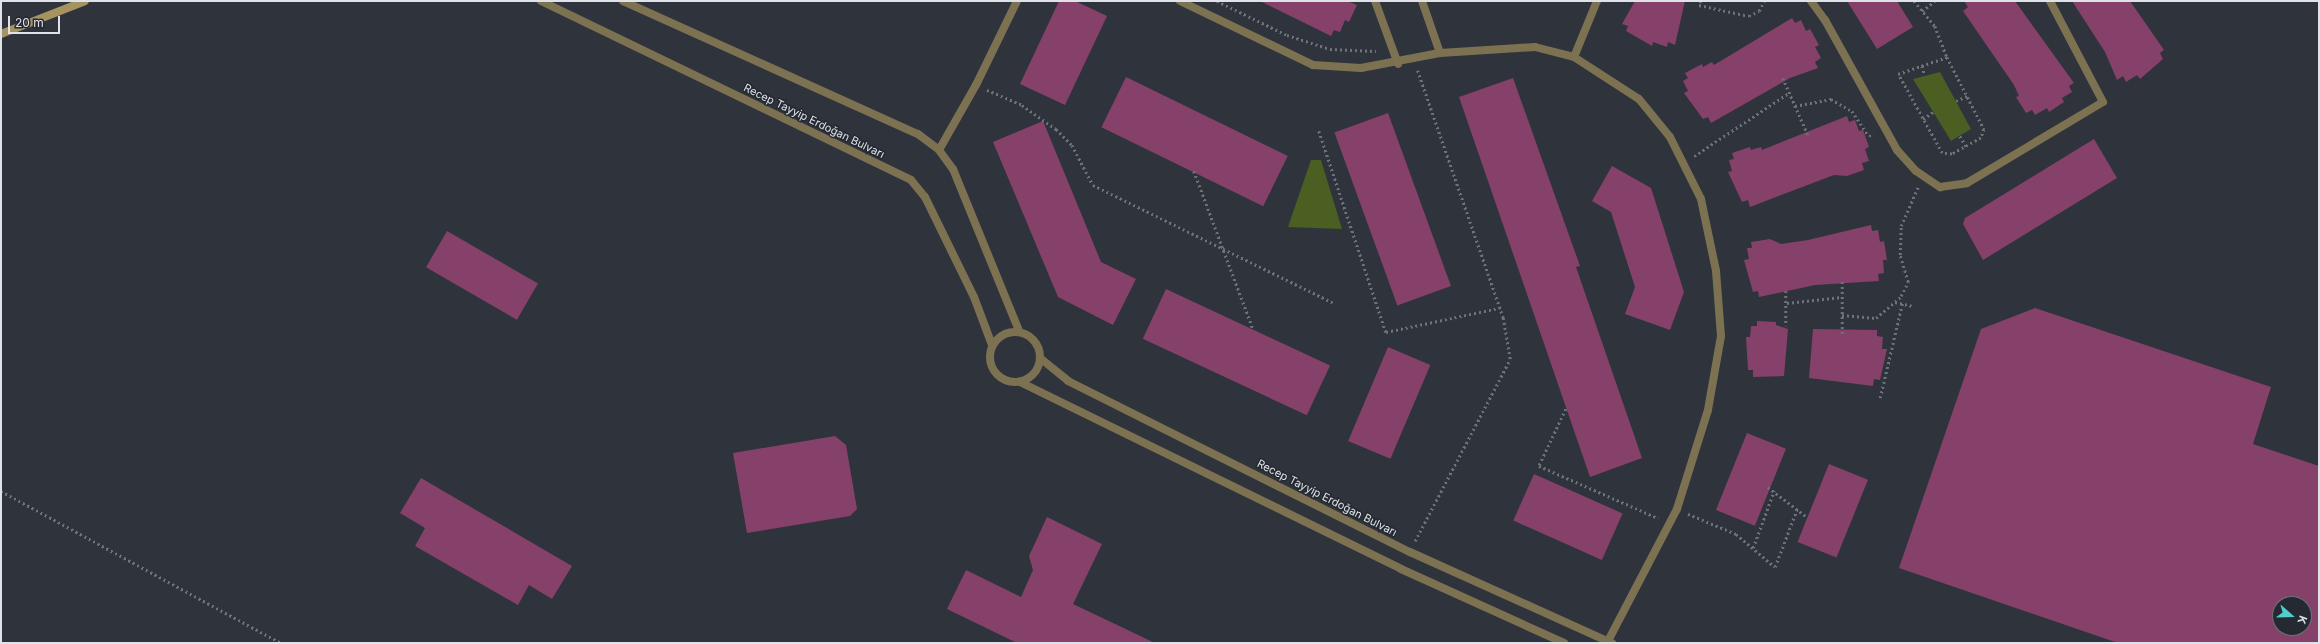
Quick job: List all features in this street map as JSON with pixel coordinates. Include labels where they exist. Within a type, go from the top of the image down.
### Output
[{"type":"main road","points":[[1,34],[85,1]]},
{"type":"street","name":"Recep Tayyip Erdoğan Bulvarı","points":[[541,1],[911,180],[932,211],[974,297],[992,345]]},
{"type":"street","points":[[624,1],[918,134],[939,150],[952,169],[1019,331],[1037,343],[1040,358],[1036,372],[1020,382]]},
{"type":"street","points":[[939,150],[976,85],[1017,1]]},
{"type":"street","points":[[1180,1],[1313,65],[1361,68],[1398,64],[1440,53],[1535,47],[1574,57],[1639,99],[1670,137],[1700,199],[1716,271],[1721,336],[1708,410],[1677,509],[1671,524],[1609,642]]},
{"type":"street","points":[[1375,1],[1398,64]]},
{"type":"street","points":[[1422,1],[1440,53]]},
{"type":"street","points":[[1574,57],[1597,1]]},
{"type":"street","points":[[1811,1],[1825,20],[1897,150],[1923,177],[1940,187],[1967,183],[2103,102],[2050,1]]},
{"type":"street","points":[[1019,331],[1004,334],[992,345],[990,364],[995,372],[1011,382],[1020,382],[1394,565],[1564,643]]},
{"type":"street","name":"Recep Tayyip Erdoğan Bulvarı","points":[[1040,358],[1068,381],[1410,552],[1609,642]]},
{"type":"path","points":[[1217,1],[1287,35],[1330,49],[1393,50]]},
{"type":"path","points":[[1701,1],[1699,5],[1749,16],[1759,11],[1764,1]]},
{"type":"path","points":[[1914,1],[1935,26],[1947,58],[1984,129],[1981,138],[1952,154],[1942,153],[1898,74],[1947,58]]},
{"type":"path","points":[[1922,11],[1935,1]]},
{"type":"path","points":[[1410,552],[1510,359],[1500,308],[1414,60]]},
{"type":"path","points":[[1922,66],[1925,76]]},
{"type":"path","points":[[1783,78],[1808,135]]},
{"type":"path","points":[[976,85],[1022,104],[1056,129],[1072,145],[1093,185],[1334,303]]},
{"type":"path","points":[[1684,164],[1789,93]]},
{"type":"path","points":[[1956,101],[1967,96]]},
{"type":"path","points":[[1795,106],[1831,98],[1852,111],[1869,136],[1886,128]]},
{"type":"path","points":[[1923,119],[1933,112]]},
{"type":"path","points":[[1319,131],[1386,332],[1500,308]]},
{"type":"path","points":[[1960,136],[1966,146]]},
{"type":"path","points":[[1688,151],[1696,163]]},
{"type":"path","points":[[1194,171],[1253,329]]},
{"type":"path","points":[[1842,315],[1876,318],[1895,301],[1908,282],[1900,256],[1901,226],[1923,177]]},
{"type":"path","points":[[1842,279],[1842,334]]},
{"type":"path","points":[[1786,291],[1786,326]]},
{"type":"path","points":[[1787,303],[1842,297]]},
{"type":"path","points":[[1895,301],[1913,306]]},
{"type":"path","points":[[1880,398],[1902,304]]},
{"type":"path","points":[[1566,409],[1539,466],[1671,524]]},
{"type":"path","points":[[1768,487],[1807,517]]},
{"type":"path","points":[[1,490],[281,643]]},
{"type":"path","points":[[1752,548],[1774,491]]},
{"type":"path","points":[[1682,519],[1688,506]]},
{"type":"path","points":[[1677,509],[1736,534],[1775,567],[1797,509]]},
{"type":"green space","points":[[1940,72],[1971,129],[1951,141],[1913,79]]},
{"type":"green space","points":[[1311,160],[1321,160],[1342,229],[1288,227]]},
{"type":"building","points":[[1059,1],[1075,1],[1107,16],[1065,105],[1020,84]]},
{"type":"building","points":[[1260,1],[1347,1],[1357,5],[1349,22],[1345,20],[1340,32],[1334,30],[1331,36]]},
{"type":"building","points":[[1635,1],[1685,1],[1675,45],[1668,42],[1667,47],[1653,42],[1652,46],[1626,31],[1628,26],[1622,24]]},
{"type":"building","points":[[1847,1],[1897,1],[1913,27],[1877,49]]},
{"type":"building","points":[[1964,1],[2015,1],[2074,83],[2069,86],[2072,92],[2062,98],[2064,102],[2049,112],[2047,108],[2035,115],[2032,110],[2026,113],[2016,97],[2019,96],[2014,85],[1963,11],[1968,7]]},
{"type":"building","points":[[2072,1],[2130,1],[2164,50],[2160,53],[2163,59],[2140,79],[2137,75],[2126,82],[2123,76],[2117,80],[2105,52]]},
{"type":"building","points":[[1792,18],[1795,23],[1801,20],[1806,31],[1810,29],[1819,45],[1815,47],[1821,58],[1815,62],[1818,68],[1790,78],[1711,123],[1708,117],[1703,119],[1684,93],[1688,91],[1683,81],[1688,78],[1685,73],[1702,64],[1703,67],[1712,62],[1714,65]]},
{"type":"building","points":[[1126,77],[1288,156],[1263,206],[1101,127]]},
{"type":"building","points":[[1513,78],[1580,266],[1576,267],[1642,458],[1590,477],[1459,97]]},
{"type":"building","points":[[1388,113],[1451,286],[1397,305],[1334,132]]},
{"type":"building","points":[[1847,116],[1849,122],[1855,120],[1859,131],[1863,130],[1869,147],[1865,149],[1869,161],[1862,163],[1864,170],[1847,176],[1834,175],[1750,207],[1748,200],[1742,202],[1728,172],[1732,171],[1729,160],[1734,159],[1732,153],[1750,147],[1751,150],[1761,147],[1762,150]]},
{"type":"building","points":[[1043,121],[1101,262],[1136,279],[1113,325],[1058,297],[993,142]]},
{"type":"building","points":[[2094,139],[2117,178],[1983,260],[1963,224],[1965,218]]},
{"type":"building","points":[[1612,166],[1651,188],[1684,292],[1670,330],[1625,314],[1635,287],[1611,212],[1592,201]]},
{"type":"building","points":[[1871,225],[1872,231],[1878,230],[1880,242],[1884,241],[1887,260],[1883,260],[1884,273],[1878,274],[1879,281],[1815,285],[1759,297],[1758,291],[1753,292],[1744,260],[1749,259],[1747,248],[1752,248],[1751,242],[1770,239],[1781,244],[1808,240]]},
{"type":"building","points":[[447,231],[538,284],[517,320],[426,267]]},
{"type":"building","points":[[1166,289],[1330,365],[1307,415],[1143,339]]},
{"type":"building","points":[[2035,308],[2271,387],[2253,444],[2319,466],[2319,643],[2118,643],[1899,568],[1981,329]]},
{"type":"building","points":[[1757,321],[1776,322],[1776,325],[1788,329],[1784,376],[1753,377],[1753,370],[1748,370],[1746,337],[1750,337],[1751,326],[1757,326]]},
{"type":"building","points":[[1813,329],[1877,330],[1877,336],[1883,337],[1882,349],[1887,349],[1880,380],[1874,379],[1873,386],[1809,378]]},
{"type":"building","points":[[1388,347],[1430,365],[1390,459],[1348,441]]},
{"type":"building","points":[[1747,433],[1786,449],[1755,526],[1716,510]]},
{"type":"building","points":[[835,436],[846,445],[857,509],[850,516],[747,533],[733,453]]},
{"type":"building","points":[[1829,464],[1868,480],[1836,558],[1798,542]]},
{"type":"building","points":[[1534,474],[1623,513],[1602,560],[1513,521]]},
{"type":"building","points":[[421,478],[572,566],[552,599],[529,585],[518,605],[415,546],[425,528],[400,513]]},
{"type":"building","points":[[1047,517],[1102,544],[1073,604],[1155,643],[1017,643],[947,609],[966,570],[1021,597],[1033,570],[1029,556]]}]
